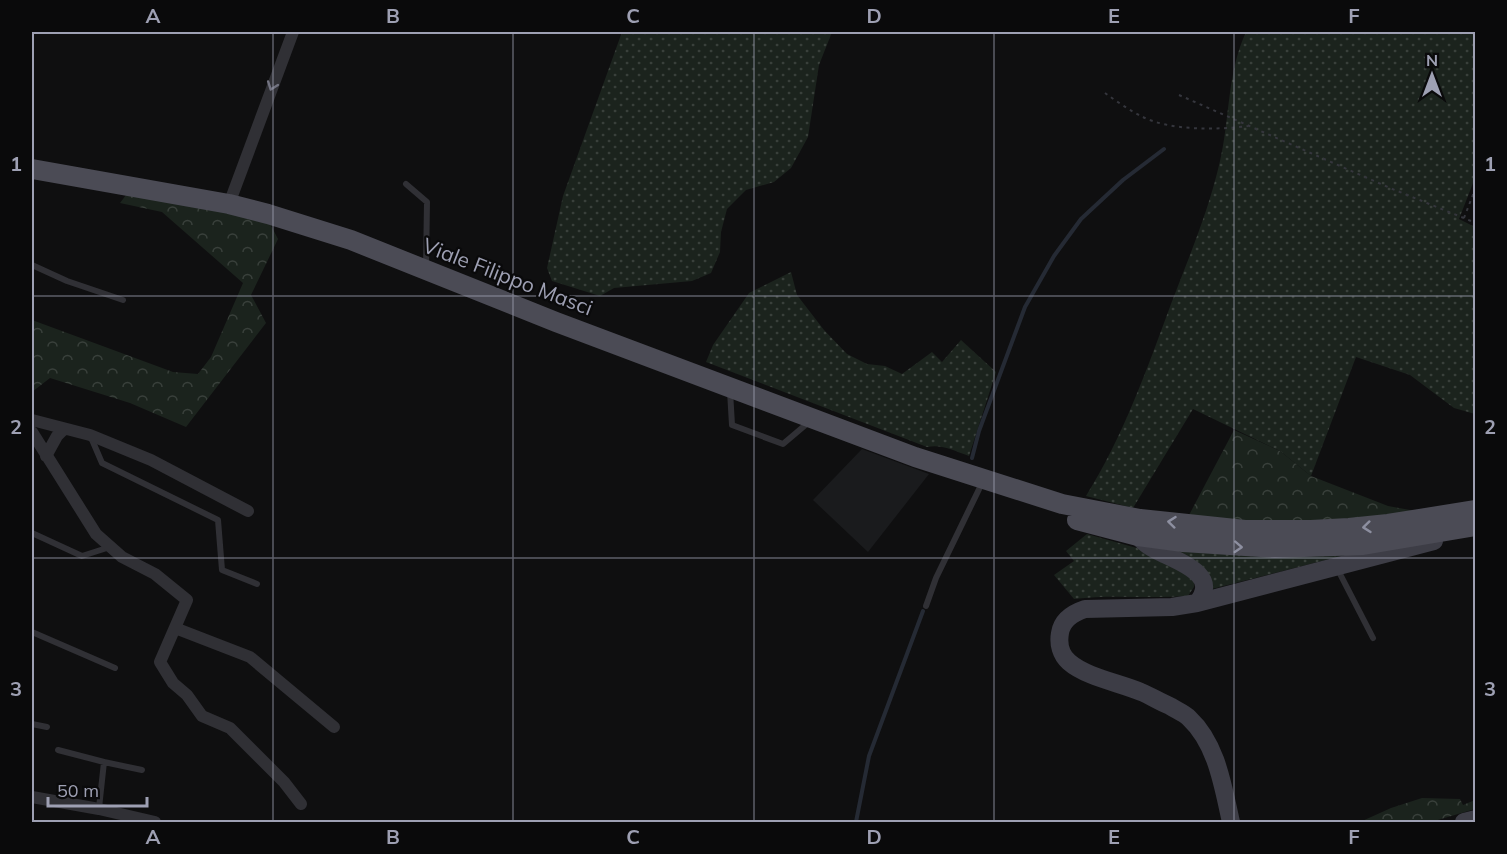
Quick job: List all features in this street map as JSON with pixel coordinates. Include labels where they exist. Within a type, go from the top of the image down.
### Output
[{"type":"main road","name":"Viale Filippo Masci","points":[[32,169],[229,204],[351,240],[730,387],[955,471],[1062,504],[1140,519],[1245,530],[1311,531],[1389,524],[1476,510]]},
{"type":"main road","name":"Viale Filippo Masci","points":[[983,481],[1013,500],[1058,516],[1138,536],[1216,545],[1306,548],[1363,544],[1476,528]]},
{"type":"main road","name":"Viale Filippo Masci","points":[[1104,513],[1122,522],[1138,536]]},
{"type":"main road","name":"Viale Filippo Masci","points":[[1386,541],[1406,529],[1445,515]]},
{"type":"main road","points":[[1231,822],[1218,769],[1200,729],[1187,715],[1142,692],[1075,666],[1064,656],[1059,641],[1065,622],[1073,614],[1085,609],[1172,608],[1197,603],[1476,528]]},
{"type":"main road","points":[[1138,536],[1147,545],[1198,573],[1204,590],[1197,603]]},
{"type":"main road","points":[[1337,566],[1386,541]]},
{"type":"main road","points":[[1464,822],[1476,819]]},
{"type":"street","points":[[229,204],[293,32]]},
{"type":"street","points":[[32,420],[90,435],[151,460],[248,511]]},
{"type":"street","points":[[46,456],[57,436],[64,429]]},
{"type":"street","points":[[32,432],[96,534],[122,557],[155,574],[186,600],[160,662],[172,683],[187,695],[202,716],[230,728],[284,782],[301,804]]},
{"type":"street","points":[[175,628],[250,657],[334,727]]},
{"type":"street","points":[[32,797],[155,822]]},
{"type":"lane","points":[[406,184],[427,202],[426,270]]},
{"type":"lane","points":[[32,265],[67,281],[123,300]]},
{"type":"lane","points":[[730,387],[732,424],[783,444],[813,418]]},
{"type":"lane","points":[[90,435],[102,462],[218,520],[222,570],[257,584]]},
{"type":"lane","points":[[926,606],[936,578],[983,481]]},
{"type":"lane","points":[[32,533],[82,556],[110,546]]},
{"type":"lane","points":[[1337,566],[1373,638]]},
{"type":"lane","points":[[32,632],[116,668]]},
{"type":"lane","points":[[32,724],[47,727]]},
{"type":"lane","points":[[58,750],[142,770]]},
{"type":"lane","points":[[99,809],[104,762]]},
{"type":"path","points":[[1105,93],[1142,117],[1158,122],[1204,128],[1248,126]]},
{"type":"path","points":[[1179,95],[1390,188],[1476,223]]},
{"type":"path","points":[[1464,218],[1476,187]]},
{"type":"shaded area","points":[[862,449],[929,474],[868,552],[813,500]]},
{"type":"green space","points":[[622,32],[832,32],[819,65],[808,137],[791,168],[774,182],[746,190],[727,209],[721,232],[720,252],[711,273],[692,281],[614,288],[600,296],[552,281],[547,268],[563,196]]},
{"type":"green space","points":[[1246,32],[1475,32],[1475,178],[1459,219],[1475,227],[1475,414],[1454,408],[1410,375],[1356,357],[1311,476],[1280,451],[1193,409],[1133,508],[1086,496],[1112,450],[1133,402],[1204,215],[1220,161],[1235,63]]},
{"type":"green space","points":[[129,191],[268,220],[278,239],[251,295],[266,323],[186,427],[130,403],[50,378],[32,392],[32,320],[173,372],[198,374],[211,357],[243,283],[162,212],[120,203]]},
{"type":"green space","points":[[791,272],[797,295],[824,330],[847,354],[867,364],[885,366],[902,374],[932,352],[942,362],[961,340],[996,372],[969,456],[943,447],[927,447],[706,362],[713,345],[749,293]]},
{"type":"green space","points":[[1234,430],[1280,451],[1311,476],[1388,506],[1421,512],[1257,524],[1188,517]]},
{"type":"green space","points":[[1087,534],[1151,552],[1195,577],[1194,587],[1188,596],[1074,599],[1054,575],[1074,561],[1066,551]]},
{"type":"green space","points":[[1175,551],[1353,553],[1208,590]]},
{"type":"green space","points":[[1422,798],[1460,799],[1463,805],[1475,800],[1475,809],[1431,822],[1360,822],[1391,808]]},
{"type":"waterway","points":[[972,458],[979,431],[1025,307],[1054,256],[1081,219],[1123,180],[1164,149]]},
{"type":"waterway","points":[[856,822],[869,756],[923,611]]}]
